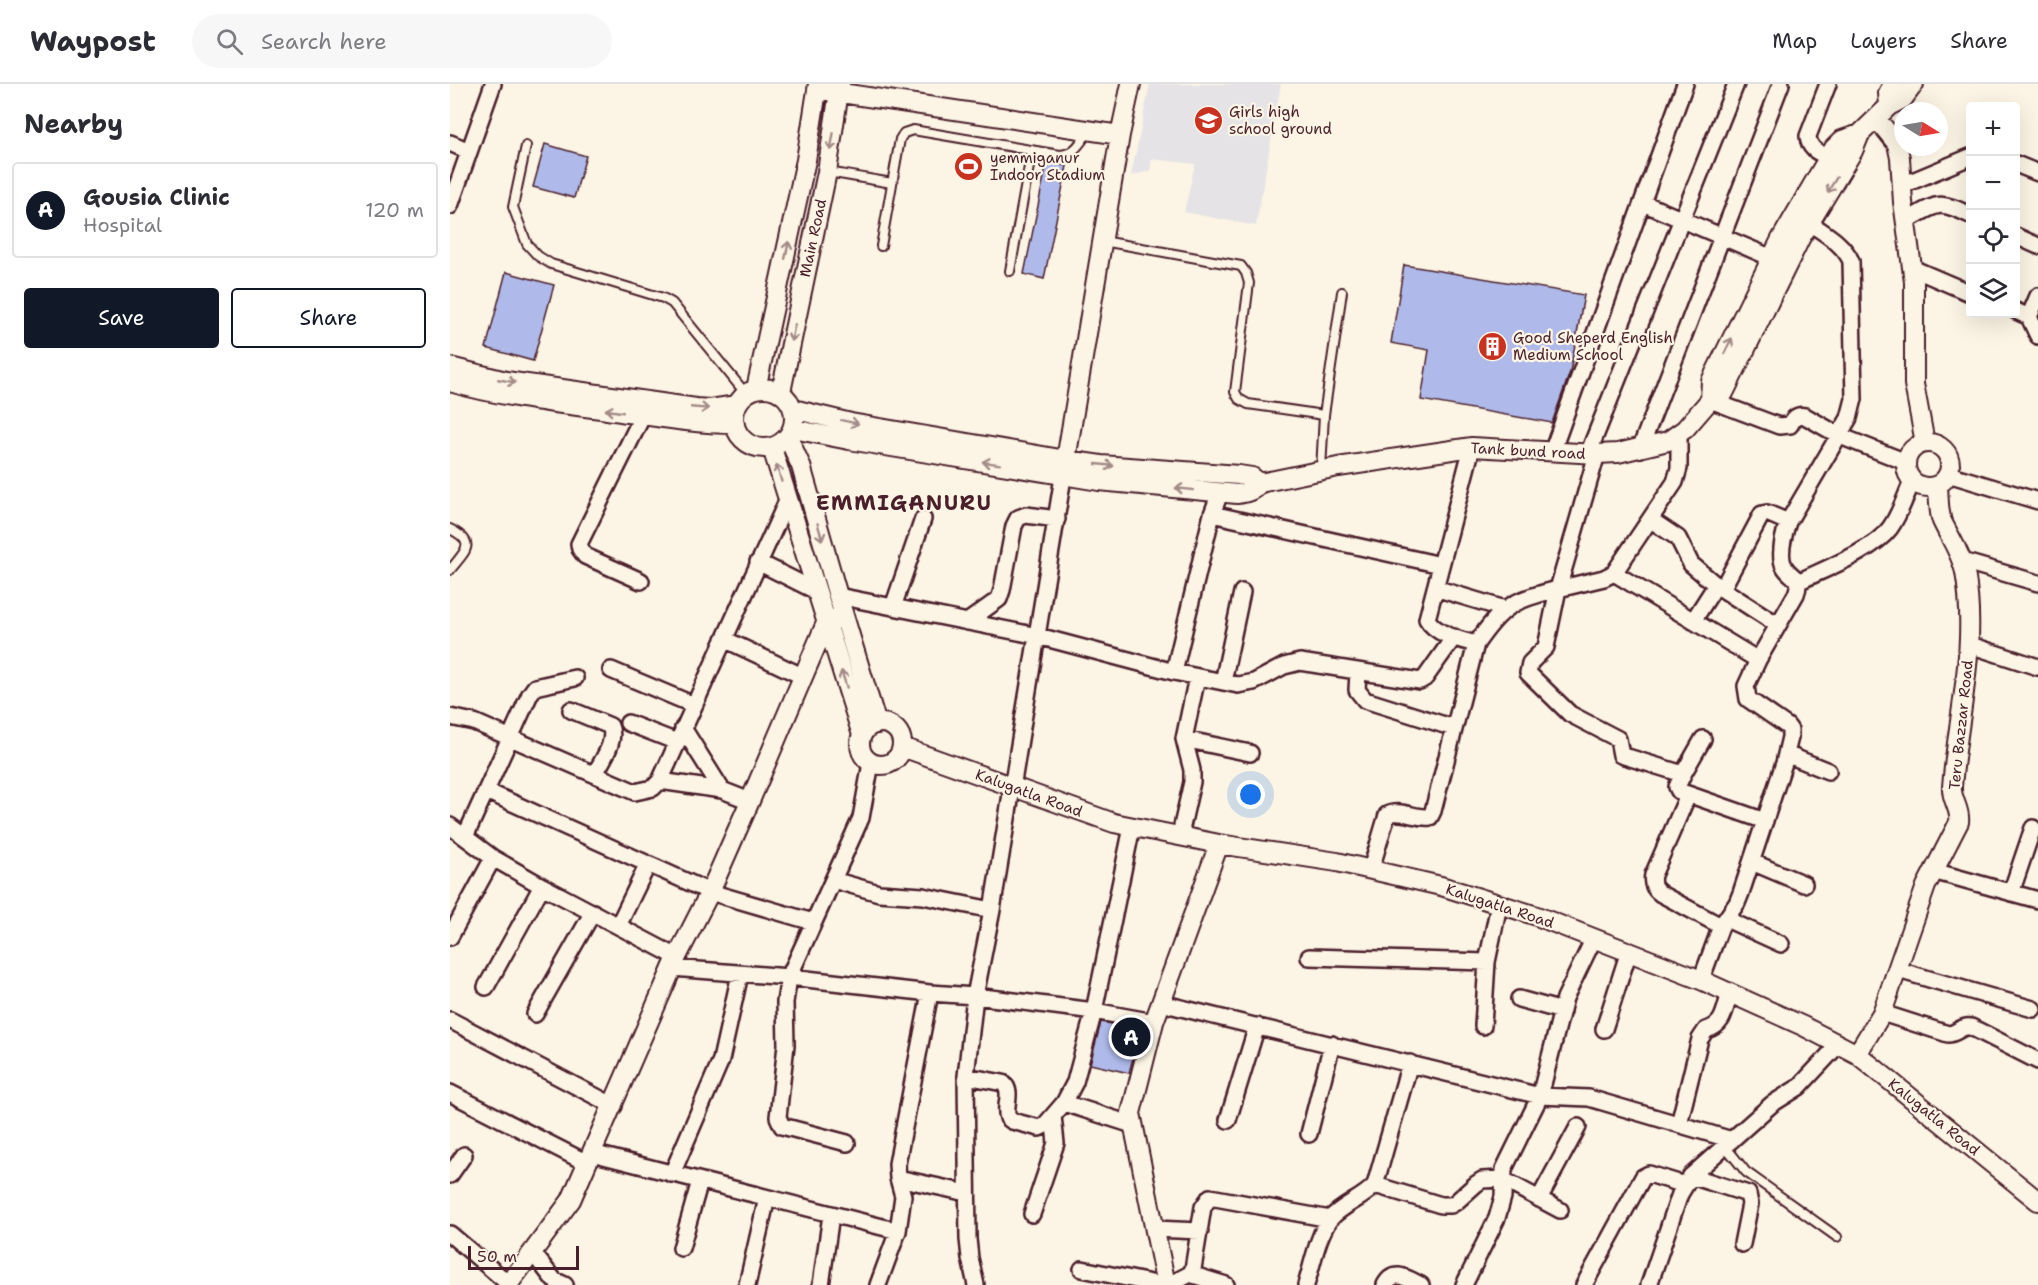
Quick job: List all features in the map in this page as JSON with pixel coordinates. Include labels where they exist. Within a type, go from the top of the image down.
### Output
[{"type":"street","points":[[450,206],[493,84]]},
{"type":"street","points":[[976,1285],[970,1258],[966,1076],[975,996],[992,910],[1120,135],[1131,84]]},
{"type":"street","points":[[1552,452],[1685,84]]},
{"type":"street","points":[[1683,774],[1621,756],[1618,739],[1570,714],[1528,674],[1530,663],[1546,647],[1592,454],[1736,84]]},
{"type":"street","points":[[1640,449],[1781,84]]},
{"type":"street","points":[[1828,84],[1808,136],[1809,144],[1815,151],[1828,157]]},
{"type":"street","points":[[1893,84],[1883,112],[1897,144],[1900,158],[1906,221],[1914,269],[1914,384],[1925,443],[1912,450],[1906,462],[1906,469],[1912,482],[1925,487],[1943,480],[2038,501]]},
{"type":"street","points":[[1906,462],[1840,436],[1805,416],[1794,417],[1790,424],[1779,426],[1710,400],[1711,381],[1772,258],[1828,157],[1842,140],[1860,134],[1883,112],[1903,99],[1914,84]]},
{"type":"street","points":[[818,87],[840,88],[1120,135]]},
{"type":"street","name":"Main Road","points":[[746,396],[806,160],[818,87]]},
{"type":"street","name":"Main Road","points":[[781,392],[827,172],[840,88]]},
{"type":"street","name":"Tank bund road","points":[[1065,467],[1100,481],[1220,493],[1246,493],[1254,490],[1260,483],[1472,447],[1592,454],[1618,453],[1668,441],[1679,434],[1710,400],[1724,393],[1810,223],[1853,151],[1860,134]]},
{"type":"street","points":[[450,143],[469,151]]},
{"type":"street","points":[[1903,185],[1966,158]]},
{"type":"street","points":[[2020,166],[2038,173]]},
{"type":"street","points":[[1643,203],[1772,258]]},
{"type":"street","points":[[1906,221],[1936,204],[1952,206],[1966,213]]},
{"type":"street","points":[[1701,980],[1724,923],[1737,903],[1786,754],[1790,730],[1753,704],[1746,694],[1746,686],[1758,660],[1799,588],[1798,582],[1784,566],[1783,544],[1788,522],[1840,436],[1849,418],[1854,399],[1852,269],[1847,251],[1810,223]]},
{"type":"street","points":[[2020,238],[2038,246]]},
{"type":"street","points":[[1914,269],[1966,291]]},
{"type":"street","points":[[2038,296],[2022,314],[2038,336]]},
{"type":"street","points":[[450,367],[506,381],[710,409],[746,396],[771,388],[781,392],[789,399],[795,419],[790,433],[781,444],[772,448],[762,448],[744,441],[738,434],[735,424],[746,396]]},
{"type":"street","points":[[450,382],[502,395],[705,424],[735,424]]},
{"type":"street","points":[[793,409],[1065,467]]},
{"type":"street","points":[[641,581],[585,556],[579,544],[642,415]]},
{"type":"street","points":[[790,433],[1065,467],[1113,466],[1239,475],[1251,477],[1260,483]]},
{"type":"street","points":[[790,433],[877,724]]},
{"type":"street","points":[[1371,869],[1387,815],[1397,813],[1422,818],[1430,817],[1476,644],[1505,609],[1524,598],[1604,578],[1614,573],[1675,482],[1679,468],[1679,434]]},
{"type":"street","name":"Teru Bazzar Road","points":[[1857,1054],[1882,1013],[1926,886],[1959,822],[1960,815],[1954,800],[1952,783],[1970,645],[1966,578],[1962,561],[1942,519],[1943,480],[1950,467],[1946,452],[1933,444],[1925,443]]},
{"type":"street","points":[[1472,447],[1427,620],[1431,626],[1476,644]]},
{"type":"street","points":[[772,448],[862,735],[862,752],[871,763],[885,765],[897,759],[902,740],[896,728],[883,723],[877,724],[870,726],[862,735]]},
{"type":"street","points":[[1798,582],[1875,544],[1895,519],[1912,482]]},
{"type":"street","points":[[1174,672],[1212,514],[1220,493]]},
{"type":"street","points":[[450,717],[474,722],[511,737],[635,792],[653,788],[660,781],[787,501]]},
{"type":"street","points":[[1693,621],[1719,587],[1762,514],[1767,513],[1788,522]]},
{"type":"street","points":[[1212,514],[1441,565]]},
{"type":"street","points":[[966,622],[999,599],[1014,526],[1018,518],[1026,515],[1057,519]]},
{"type":"street","points":[[893,607],[923,519]]},
{"type":"street","points":[[1651,520],[1678,538],[1690,564],[1719,587],[1778,626]]},
{"type":"street","points":[[1962,561],[2038,583]]},
{"type":"street","points":[[758,562],[816,591]]},
{"type":"street","points":[[1614,573],[1758,660]]},
{"type":"street","points":[[1435,588],[1505,609]]},
{"type":"street","points":[[1223,682],[1242,592]]},
{"type":"street","points":[[838,596],[1038,636],[1197,677],[1247,684],[1284,666],[1300,662],[1420,681],[1425,678],[1454,637]]},
{"type":"street","points":[[450,1234],[509,1284],[571,1200],[675,962],[710,892],[826,622],[843,615]]},
{"type":"street","points":[[724,639],[802,676]]},
{"type":"street","points":[[1970,645],[2038,667]]},
{"type":"street","points":[[611,669],[694,705]]},
{"type":"street","points":[[1358,672],[1357,690],[1365,700],[1454,728]]},
{"type":"street","points":[[1180,835],[1192,782],[1192,770],[1184,739],[1197,677]]},
{"type":"street","points":[[465,837],[530,694],[535,687],[575,678]]},
{"type":"street","points":[[571,710],[610,726],[613,732],[612,739],[595,774]]},
{"type":"street","points":[[628,723],[680,735],[722,790]]},
{"type":"street","points":[[1184,739],[1250,753]]},
{"type":"street","points":[[1703,739],[1683,774],[1677,787],[1679,791],[1765,821]]},
{"type":"street","name":"Kalugatla Road","points":[[902,747],[1113,823],[1219,844],[1371,869],[1441,886],[1629,951],[1730,993],[1857,1054],[2038,1201]]},
{"type":"street","points":[[1786,754],[1828,771]]},
{"type":"street","points":[[847,1143],[790,1130],[782,1126],[778,1117],[786,1045],[785,1002],[789,977],[861,818],[871,763]]},
{"type":"street","points":[[660,781],[722,790],[750,801]]},
{"type":"street","points":[[486,791],[710,892],[813,922]]},
{"type":"street","points":[[1688,795],[1653,875],[1654,889],[1724,923],[1781,944]]},
{"type":"street","points":[[450,826],[493,858],[618,926],[675,962],[740,974],[975,996],[1094,1011],[1154,1022]]},
{"type":"street","points":[[966,1076],[1003,1083],[1007,1086],[1009,1092],[1005,1112],[1012,1121],[1040,1128],[1064,1103],[1075,1082],[1094,1011],[1132,828]]},
{"type":"street","points":[[2011,893],[2033,828]]},
{"type":"street","points":[[1219,844],[1154,1022],[1131,1113],[1154,1229],[1168,1285],[1190,1274],[1195,1262],[1206,1201],[1214,1197],[1330,1219]]},
{"type":"street","points":[[450,937],[493,858]]},
{"type":"street","points":[[1752,862],[1804,884]]},
{"type":"street","points":[[618,926],[648,864]]},
{"type":"street","points":[[1933,871],[2038,900]]},
{"type":"street","points":[[833,880],[879,893],[923,896],[992,910]]},
{"type":"street","points":[[486,987],[542,886]]},
{"type":"street","points":[[1483,1026],[1487,962],[1499,905]]},
{"type":"street","points":[[535,1014],[593,912]]},
{"type":"street","points":[[1464,1285],[1497,1218],[1503,1197],[1502,1179],[1507,1161],[1540,1096],[1570,986],[1594,938]]},
{"type":"street","points":[[1604,1029],[1629,951]]},
{"type":"street","points":[[1309,957],[1487,962]]},
{"type":"street","points":[[1898,970],[2033,1009]]},
{"type":"street","points":[[672,1174],[721,1060],[740,974]]},
{"type":"street","points":[[878,1285],[898,1231],[903,1204],[897,1164],[930,993]]},
{"type":"street","points":[[1679,1124],[1700,1039],[1706,1030],[1719,1023],[1730,993]]},
{"type":"street","points":[[1520,999],[1562,1011]]},
{"type":"street","points":[[1161,1003],[1540,1096],[1589,1098],[1679,1124],[1728,1143]]},
{"type":"street","points":[[1882,1013],[1948,1034],[1953,1034],[1966,1026],[1971,1027],[2038,1061]]},
{"type":"street","points":[[450,1020],[614,1106]]},
{"type":"street","points":[[1228,1120],[1257,1026]]},
{"type":"street","points":[[1309,1134],[1332,1044]]},
{"type":"street","points":[[1649,1285],[1688,1180],[1772,1104],[1799,1088],[1839,1044]]},
{"type":"street","points":[[1306,1285],[1324,1230],[1330,1219],[1369,1192],[1375,1185],[1410,1063]]},
{"type":"street","points":[[450,1093],[590,1158],[672,1174],[898,1231]]},
{"type":"street","points":[[1064,1103],[1132,1125]]},
{"type":"street","points":[[1032,1214],[1056,1143],[1053,1116]]},
{"type":"street","points":[[1539,1199],[1578,1127]]},
{"type":"street","points":[[450,1175],[464,1155]]},
{"type":"street","points":[[1584,1285],[1643,1176],[1649,1174],[1688,1180],[1748,1194],[1750,1204],[1742,1244]]},
{"type":"street","points":[[898,1178],[967,1193]]},
{"type":"street","points":[[1375,1185],[1441,1205],[1451,1205],[1482,1180],[1502,1179],[1560,1210]]},
{"type":"street","points":[[681,1248],[700,1181]]},
{"type":"street","points":[[747,1285],[767,1198]]},
{"type":"street","points":[[821,1285],[831,1215]]},
{"type":"street","points":[[1154,1229],[1200,1231]]},
{"type":"street","points":[[533,1253],[554,1278]]},
{"type":"street","points":[[1082,1269],[1161,1285]]},
{"type":"street","points":[[1190,1274],[1226,1285]]},
{"type":"street","points":[[1385,1285],[1394,1275],[1400,1275],[1421,1285]]},
{"type":"lane","points":[[881,246],[900,139],[904,133],[913,130],[1068,154],[1076,149],[1089,131]]},
{"type":"lane","points":[[526,146],[513,207],[527,244],[538,256],[551,264],[663,298],[672,303],[746,396]]},
{"type":"lane","points":[[1010,271],[1032,150]]},
{"type":"lane","points":[[827,172],[892,183]]},
{"type":"lane","points":[[1103,241],[1241,266],[1249,283],[1235,385],[1239,399],[1248,404],[1324,416]]},
{"type":"lane","points":[[1321,471],[1324,416],[1342,292]]},
{"type":"lane","points":[[450,529],[463,535],[467,545],[464,553],[450,570]]},
{"type":"lane","points":[[1728,1143],[1746,1172],[1837,1237]]},
{"type":"shaded area","name":"Girls high school ground","points":[[1150,84],[1281,84],[1256,226],[1184,212],[1195,164],[1152,159],[1150,171],[1131,176]]},
{"type":"building","points":[[545,144],[586,156],[574,198],[533,187]]},
{"type":"building","points":[[1047,162],[1067,166],[1044,279],[1024,274]]},
{"type":"building","name":"Good Sheperd English Medium School","points":[[1404,265],[1584,295],[1570,372],[1552,423],[1421,400],[1429,350],[1391,343]]},
{"type":"building","points":[[506,272],[554,285],[533,361],[486,348]]},
{"type":"building","points":[[1101,1022],[1140,1032],[1129,1073],[1090,1064]]},
{"type":"place","name":"Girls high school ground","points":[[1208,121]]},
{"type":"place","name":"yemmiganur Indoor Stadium","points":[[969,167]]},
{"type":"place","name":"Good Sheperd English Medium School","points":[[1492,347]]},
{"type":"place","name":"Gousia Clinic","points":[[1131,1037]]},
{"type":"district","name":"EMMIGANURU","points":[[904,503]]}]
